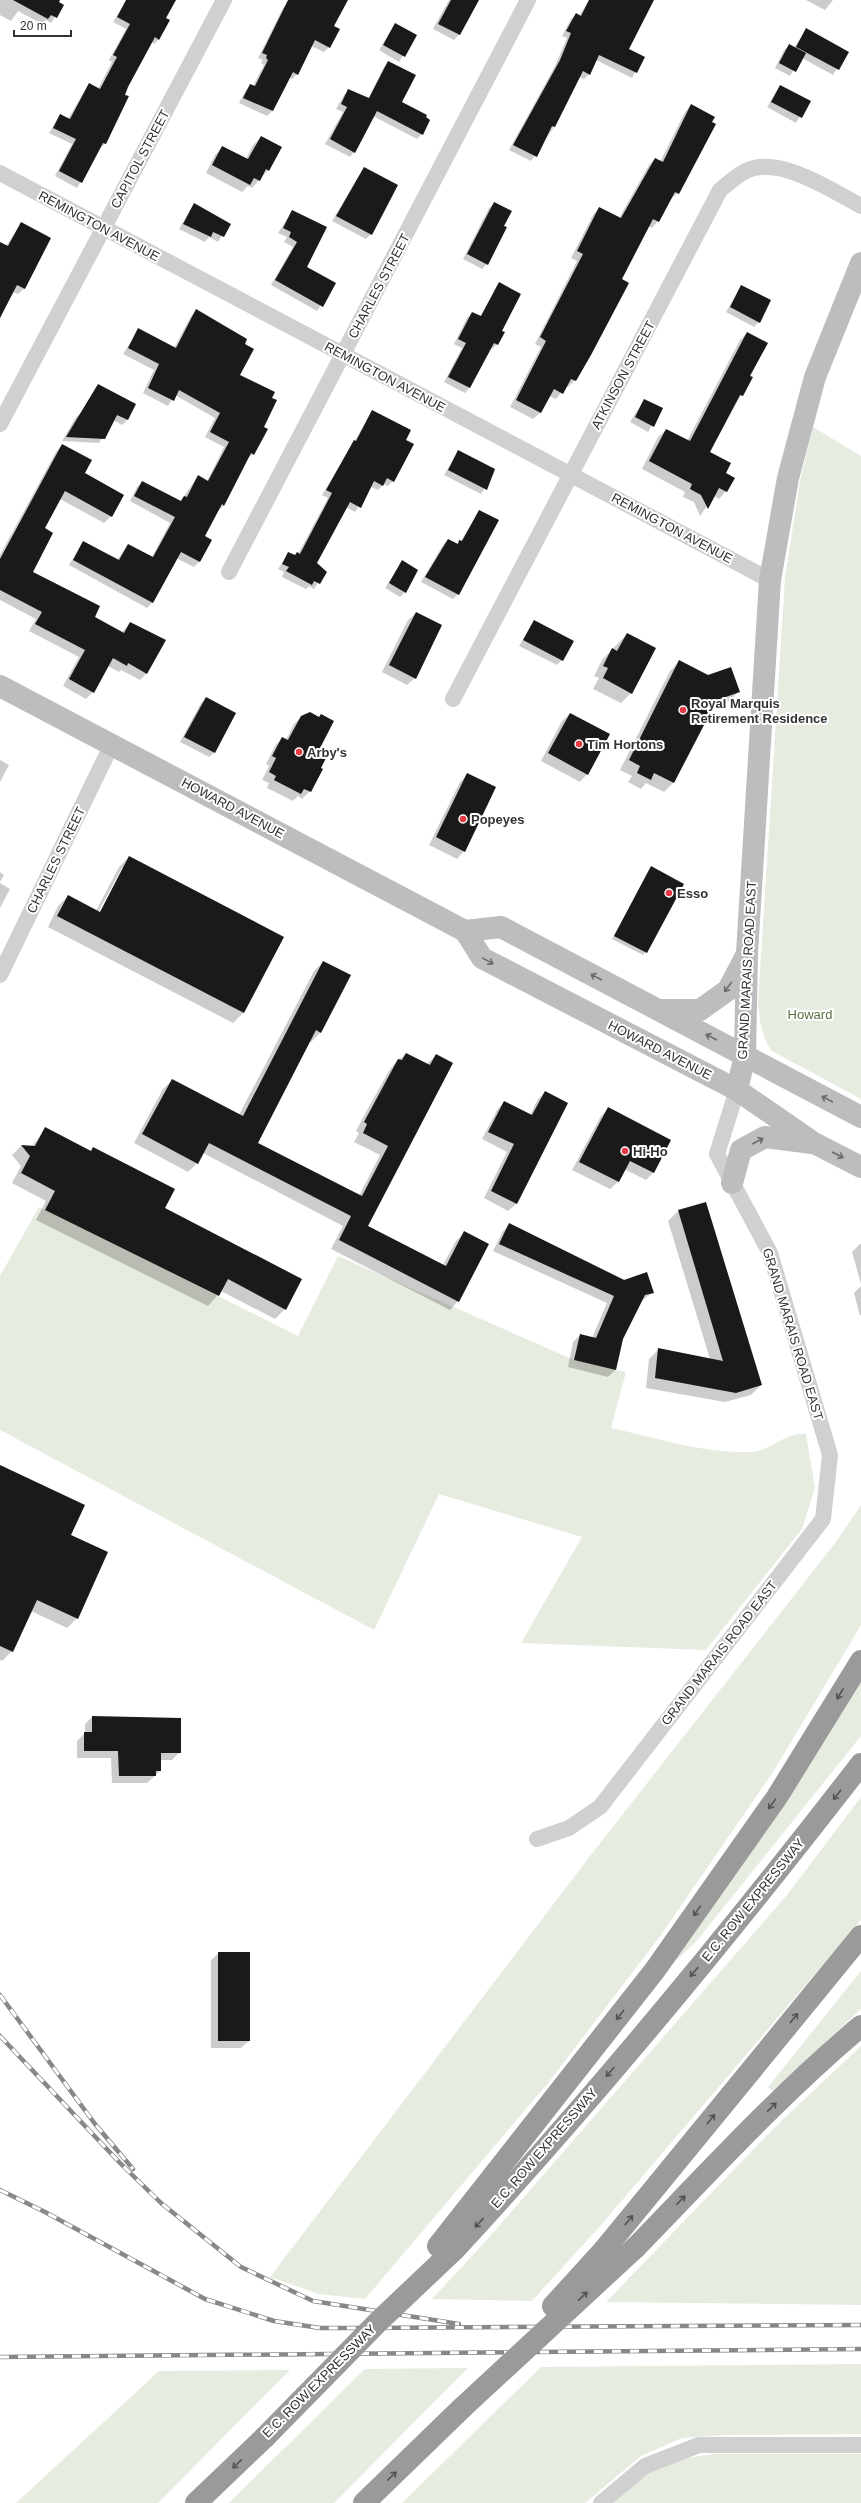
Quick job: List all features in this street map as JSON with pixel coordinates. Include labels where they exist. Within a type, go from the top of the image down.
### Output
[{"type":"highway","points":[[447,2247],[655,1970],[777,1797],[861,1661]]},
{"type":"highway","name":"E.C. ROW EXPRESSWAY","points":[[196,2503],[378,2322],[447,2247],[532,2165],[758,1897],[861,1764]]},
{"type":"highway","points":[[462,2408],[604,2250],[861,1936]]},
{"type":"highway","points":[[364,2503],[462,2408],[635,2248],[762,2118],[830,2052],[861,2026]]},
{"type":"main road","name":"GRAND MARAIS ROAD EAST","points":[[737,1090],[745,1056],[747,953],[770,580],[788,478],[815,376],[861,263]]},
{"type":"main road","name":"HOWARD AVENUE","points":[[0,686],[465,930],[482,958],[737,1090],[814,1143],[861,1167]]},
{"type":"main road","points":[[465,930],[501,927],[861,1117]]},
{"type":"main road","points":[[658,1010],[700,1010],[728,990],[747,953]]},
{"type":"main road","points":[[732,1183],[740,1150],[765,1137],[814,1143]]},
{"type":"street","name":"CAPITOL STREET","points":[[0,424],[224,0]]},
{"type":"street","name":"CHARLES STREET","points":[[229,572],[528,0]]},
{"type":"street","name":"ATKINSON STREET","points":[[453,699],[720,190],[749,169],[772,167],[795,172],[861,206]]},
{"type":"street","name":"REMINGTON AVENUE","points":[[0,174],[770,580]]},
{"type":"street","name":"CHARLES STREET","points":[[0,975],[112,744]]},
{"type":"street","name":"GRAND MARAIS ROAD EAST","points":[[537,1839],[569,1828],[600,1807],[823,1519],[830,1455],[770,1252],[717,1154],[737,1090]]},
{"type":"street","points":[[601,2503],[645,2466],[699,2445],[861,2445]]},
{"type":"green space","name":"Howard","points":[[813,427],[861,456],[861,1099],[772,1051],[763,1034],[758,1003],[785,578],[800,481]]},
{"type":"green space","points":[[39,1207],[298,1336],[338,1256],[574,1360],[626,1372],[611,1428],[680,1444],[732,1452],[757,1451],[785,1438],[799,1434],[806,1434],[815,1488],[802,1529],[706,1650],[521,1643],[582,1537],[439,1494],[374,1630],[0,1430],[0,1276]]},
{"type":"green space","points":[[861,1505],[861,1625],[773,1772],[661,1935],[548,2083],[365,2299],[319,2294],[270,2277],[590,1856],[836,1542]]},
{"type":"green space","points":[[861,1680],[861,1736],[695,1943],[670,1966]]},
{"type":"green space","points":[[861,1797],[861,1920],[601,2225],[532,2301],[432,2299],[484,2243],[787,1895]]},
{"type":"green space","points":[[861,1971],[861,2009],[773,2091],[768,2087]]},
{"type":"green space","points":[[861,2046],[861,2305],[606,2302],[778,2124]]},
{"type":"green space","points":[[861,2364],[861,2434],[726,2435],[682,2438],[641,2456],[585,2503],[402,2503],[541,2367]]},
{"type":"green space","points":[[468,2368],[334,2503],[229,2503],[365,2369]]},
{"type":"green space","points":[[290,2370],[158,2503],[16,2503],[159,2371]]},
{"type":"green space","points":[[715,2454],[861,2454],[861,2503],[614,2503],[644,2475],[679,2459]]},
{"type":"building","points":[[13,0],[60,0],[59,2],[64,5],[57,18],[51,15],[48,19]]},
{"type":"building","points":[[126,0],[176,0],[166,18],[170,20],[159,40],[155,37],[128,87],[125,95],[129,96],[106,144],[103,143],[82,183],[59,171],[76,139],[53,128],[60,114],[70,119],[89,83],[100,89],[117,57],[113,55],[130,24],[117,17]]},
{"type":"building","points":[[288,0],[348,0],[334,26],[340,29],[330,48],[315,40],[298,75],[293,72],[273,111],[243,98],[250,84],[255,86],[268,60],[266,58],[267,55],[262,53]]},
{"type":"building","points":[[451,0],[479,0],[460,35],[438,24]]},
{"type":"building","points":[[589,0],[654,0],[629,49],[645,57],[637,73],[599,55],[590,75],[583,71],[555,127],[552,126],[537,157],[513,145],[560,60],[571,33],[566,31],[576,13],[581,16]]},
{"type":"building","points":[[395,23],[417,35],[405,57],[383,45]]},
{"type":"building","points":[[806,28],[849,52],[839,70],[796,47]]},
{"type":"building","points":[[789,44],[806,53],[796,72],[779,63]]},
{"type":"building","points":[[388,61],[416,75],[402,102],[427,115],[426,117],[430,120],[423,135],[377,111],[355,153],[330,139],[347,107],[341,104],[348,89],[369,98]]},
{"type":"building","points":[[780,85],[811,101],[802,118],[771,102]]},
{"type":"building","points":[[691,104],[715,117],[712,122],[716,124],[679,194],[675,192],[659,222],[653,219],[622,279],[629,283],[576,381],[571,379],[563,394],[554,389],[541,413],[516,400],[546,341],[540,337],[583,254],[577,251],[599,207],[621,218],[655,158],[663,162]]},
{"type":"building","points":[[261,136],[282,147],[269,171],[266,169],[260,181],[254,178],[250,185],[212,165],[222,146],[248,159]]},
{"type":"building","points":[[364,167],[398,185],[372,235],[336,216]]},
{"type":"building","points":[[494,202],[512,211],[504,226],[507,227],[488,265],[467,254]]},
{"type":"building","points":[[194,203],[231,224],[224,237],[213,232],[211,237],[183,224]]},
{"type":"building","points":[[292,210],[327,227],[307,267],[336,283],[323,307],[275,280],[297,242],[289,237],[291,232],[283,228]]},
{"type":"building","points":[[21,222],[51,238],[25,289],[17,285],[0,318],[0,242],[8,246]]},
{"type":"building","points":[[499,282],[521,294],[502,331],[505,332],[498,345],[494,343],[470,388],[448,377],[466,343],[458,339],[472,312],[481,316]]},
{"type":"building","points":[[741,285],[771,300],[760,323],[730,307]]},
{"type":"building","points":[[196,309],[247,339],[245,344],[254,349],[240,375],[275,392],[272,398],[277,400],[264,427],[268,429],[254,455],[251,453],[224,506],[222,504],[205,536],[212,540],[200,562],[181,552],[153,603],[73,560],[83,541],[119,560],[128,544],[153,557],[175,517],[134,496],[142,481],[181,501],[184,496],[187,497],[198,475],[208,481],[229,442],[210,432],[220,413],[179,390],[174,401],[148,388],[159,364],[128,348],[138,328],[176,348]]},
{"type":"building","points":[[747,332],[768,343],[750,376],[753,377],[743,396],[740,395],[710,452],[731,463],[726,473],[735,478],[727,492],[719,488],[708,509],[701,495],[690,489],[692,484],[649,461],[666,429],[690,441]]},
{"type":"building","points":[[98,384],[136,404],[128,420],[117,415],[105,439],[66,437]]},
{"type":"building","points":[[644,399],[663,408],[654,427],[635,417]]},
{"type":"building","points":[[372,410],[411,430],[406,440],[414,444],[394,482],[387,478],[383,486],[374,481],[361,508],[350,502],[317,563],[327,572],[320,584],[314,581],[312,585],[286,571],[289,567],[282,564],[288,552],[295,555],[297,552],[300,554],[332,493],[326,490],[354,440],[356,441]]},
{"type":"building","points":[[62,444],[92,460],[85,473],[124,495],[112,517],[65,491],[45,528],[53,533],[33,572],[100,606],[95,617],[124,633],[130,622],[166,640],[147,674],[128,663],[127,666],[113,658],[94,693],[69,679],[85,650],[35,624],[42,612],[0,590],[0,559]]},
{"type":"building","points":[[458,450],[495,469],[487,490],[448,470]]},
{"type":"building","points":[[479,510],[499,520],[459,595],[425,577],[448,539],[458,544],[459,540],[462,541]]},
{"type":"building","points":[[402,560],[418,570],[406,593],[389,583]]},
{"type":"building","points":[[416,612],[442,625],[416,679],[389,665]]},
{"type":"building","points":[[534,620],[574,641],[563,661],[523,640]]},
{"type":"building","points":[[627,633],[656,648],[632,694],[603,678],[608,668],[603,666],[612,648],[617,651]]},
{"type":"building","name":"Royal Marquis Retirement Residence","points":[[679,660],[708,675],[731,667],[740,692],[717,700],[674,783],[654,773],[651,780],[637,773],[640,766],[629,760]]},
{"type":"building","points":[[206,697],[236,713],[215,753],[184,737]]},
{"type":"building","name":"Arby's","points":[[310,712],[319,717],[321,714],[334,721],[319,750],[328,754],[321,768],[323,769],[311,792],[304,789],[301,794],[274,780],[276,776],[269,772],[276,758],[272,756],[282,737],[288,740],[301,716]]},
{"type":"building","name":"Tim Hortons","points":[[570,713],[610,734],[588,775],[548,753]]},
{"type":"building","name":"Popeyes","points":[[467,773],[496,787],[465,852],[436,837]]},
{"type":"building","points":[[129,856],[284,937],[244,1013],[57,916],[68,895],[100,912]]},
{"type":"building","points":[[651,866],[684,884],[647,953],[614,936]]},
{"type":"building","points":[[323,961],[351,975],[321,1033],[316,1030],[258,1143],[362,1196],[388,1146],[363,1133],[367,1124],[364,1122],[398,1059],[402,1060],[406,1053],[430,1065],[436,1054],[453,1063],[368,1226],[446,1266],[464,1231],[489,1244],[459,1302],[339,1240],[351,1216],[209,1143],[198,1164],[142,1134],[172,1079],[243,1116]]},
{"type":"building","points":[[545,1091],[568,1103],[517,1204],[491,1191],[514,1144],[488,1132],[504,1101],[532,1115]]},
{"type":"building","name":"Hi-Ho","points":[[608,1107],[671,1140],[654,1173],[630,1161],[619,1182],[579,1162]]},
{"type":"building","points":[[45,1127],[91,1151],[93,1147],[175,1189],[165,1208],[302,1279],[286,1310],[228,1279],[219,1296],[45,1210],[55,1191],[21,1173],[30,1156],[21,1145],[35,1146]]},
{"type":"building","points":[[706,1202],[762,1385],[736,1393],[655,1378],[658,1348],[723,1361],[678,1210]]},
{"type":"building","points":[[509,1223],[624,1280],[647,1272],[654,1293],[645,1295],[623,1339],[616,1370],[574,1360],[580,1334],[596,1338],[614,1296],[499,1244]]},
{"type":"building","points":[[0,1465],[85,1505],[71,1535],[108,1552],[78,1619],[37,1600],[13,1652],[0,1646]]},
{"type":"building","points":[[92,1716],[181,1718],[181,1753],[161,1753],[161,1771],[156,1771],[156,1776],[119,1776],[118,1751],[84,1751],[84,1732],[92,1732]]},
{"type":"building","points":[[218,1952],[250,1952],[250,2041],[218,2041]]},
{"type":"railway","points":[[0,1995],[95,2124],[133,2169]]},
{"type":"railway","points":[[0,2036],[120,2163],[161,2203],[241,2267],[313,2301],[459,2324]]},
{"type":"railway","points":[[0,2190],[45,2212],[205,2299],[274,2321],[320,2328],[861,2325]]},
{"type":"railway","points":[[0,2357],[861,2349]]},
{"type":"place","name":"Royal Marquis Retirement Residence","points":[[683,710]]},
{"type":"place","name":"Tim Hortons","points":[[579,744]]},
{"type":"place","name":"Arby's","points":[[299,752]]},
{"type":"place","name":"Popeyes","points":[[463,819]]},
{"type":"place","name":"Esso","points":[[669,893]]},
{"type":"place","name":"Hi-Ho","points":[[625,1151]]}]
